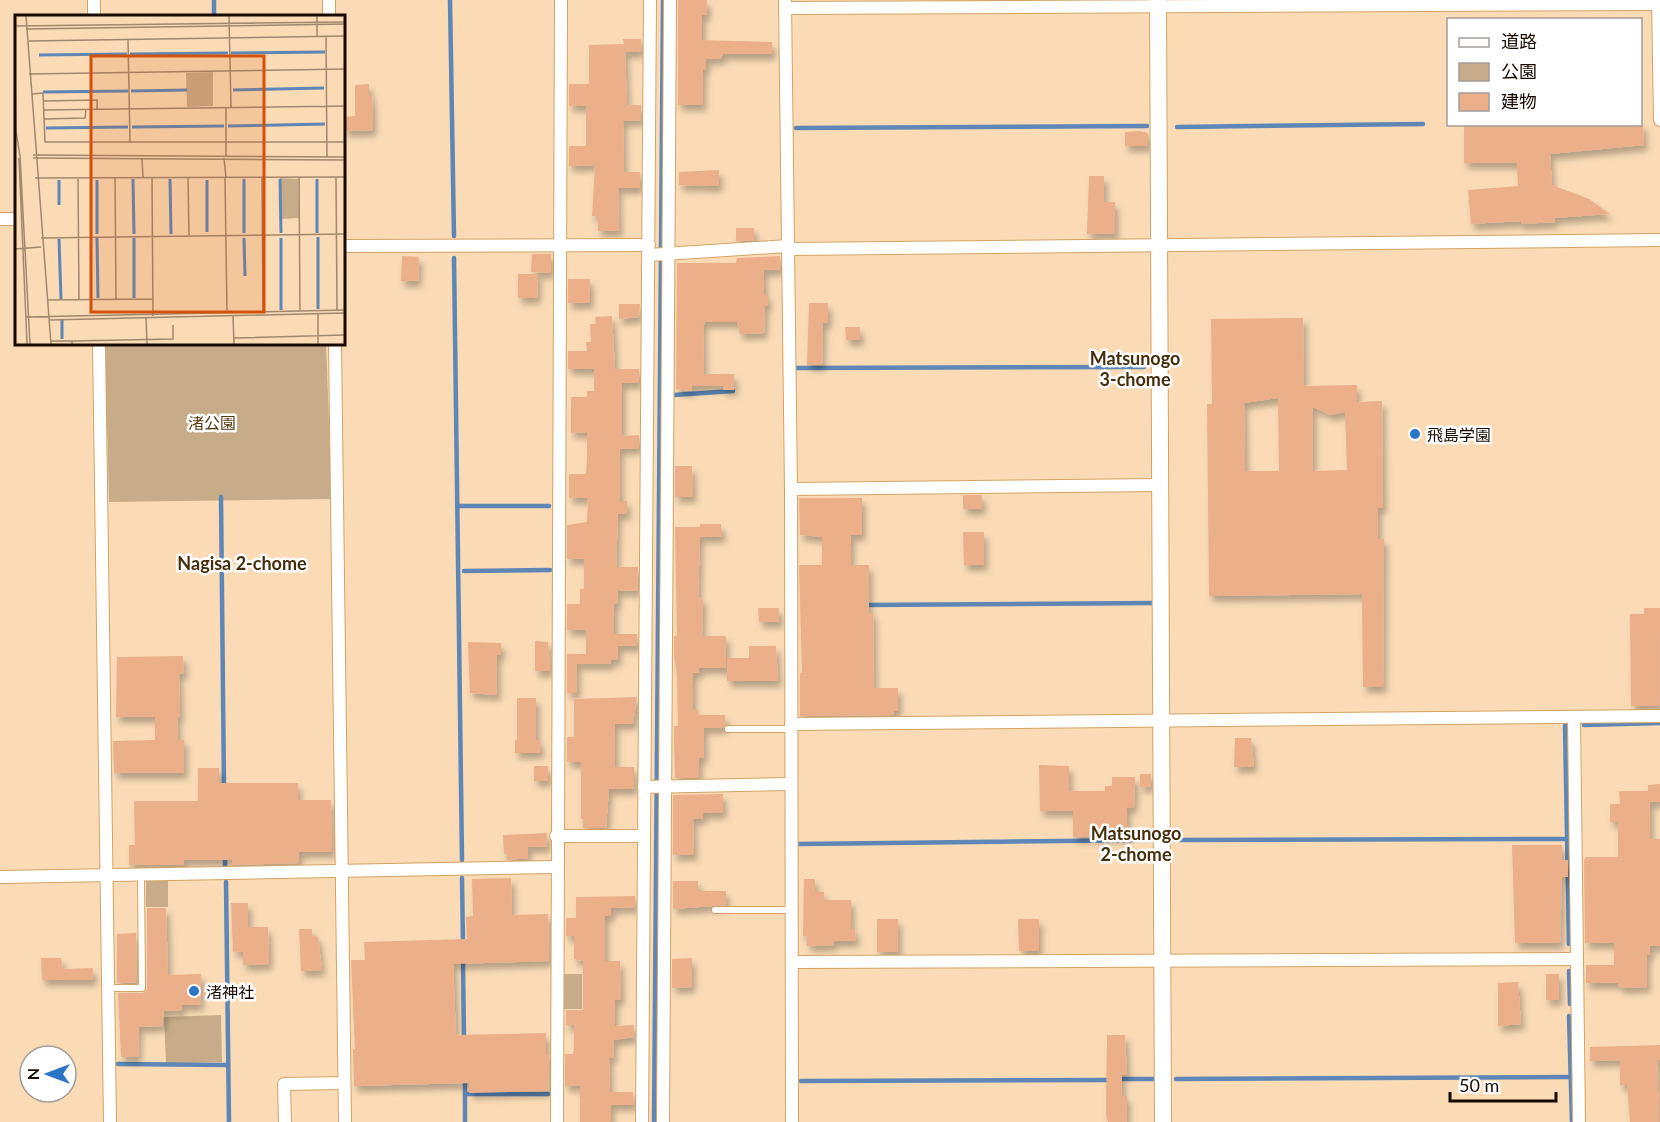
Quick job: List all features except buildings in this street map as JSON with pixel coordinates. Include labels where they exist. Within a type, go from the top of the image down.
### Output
[{"type":"street","points":[[329,0],[330,15]]},
{"type":"street","points":[[557,1122],[556,836],[561,0]]},
{"type":"street","points":[[650,0],[657,252],[656,787],[663,1122]]},
{"type":"street","points":[[642,1122],[643,836],[656,787],[657,252],[670,0]]},
{"type":"street","points":[[792,1122],[790,489],[785,4],[1658,2],[1660,120]]},
{"type":"street","points":[[1158,4],[1162,245],[1160,485],[1164,1122]]},
{"type":"street","points":[[345,246],[560,246],[657,252],[788,247],[1660,240]]},
{"type":"street","points":[[99,345],[110,1122]]},
{"type":"street","points":[[335,345],[345,1122]]},
{"type":"street","points":[[790,489],[1160,485]]},
{"type":"street","points":[[791,726],[1161,720],[1574,719],[1660,716]]},
{"type":"street","points":[[1574,719],[1579,1122]]},
{"type":"street","points":[[656,787],[791,784]]},
{"type":"street","points":[[556,836],[643,836]]},
{"type":"street","points":[[0,877],[556,867]]},
{"type":"street","points":[[792,962],[1577,959]]},
{"type":"street","points":[[285,1122],[284,1084],[344,1083]]},
{"type":"lane","points":[[728,729],[791,726]]},
{"type":"lane","points":[[108,988],[142,988],[141,874]]},
{"type":"lane","points":[[715,910],[792,910]]},
{"type":"green space","name":"渚公園","points":[[105,345],[326,345],[332,499],[109,502]]},
{"type":"green space","points":[[146,879],[168,879],[168,907],[146,907]]},
{"type":"green space","points":[[564,974],[582,974],[582,1009],[563,1009]]},
{"type":"green space","points":[[221,1015],[222,1062],[166,1063],[164,1017]]},
{"type":"waterway","points":[[214,0],[214,15]]},
{"type":"waterway","points":[[450,0],[454,236]]},
{"type":"waterway","points":[[654,1122],[663,0]]},
{"type":"waterway","points":[[1177,127],[1423,124]]},
{"type":"waterway","points":[[796,128],[1147,126]]},
{"type":"waterway","points":[[454,258],[462,860]]},
{"type":"waterway","points":[[796,368],[1144,367]]},
{"type":"waterway","points":[[674,395],[733,391]]},
{"type":"waterway","points":[[221,497],[224,788]]},
{"type":"waterway","points":[[457,506],[549,506]]},
{"type":"waterway","points":[[464,571],[550,570]]},
{"type":"waterway","points":[[865,605],[1152,603]]},
{"type":"waterway","points":[[1584,725],[1660,723]]},
{"type":"waterway","points":[[1565,725],[1569,944]]},
{"type":"waterway","points":[[1174,840],[1567,839]]},
{"type":"waterway","points":[[799,844],[1150,840]]},
{"type":"waterway","points":[[225,854],[225,866]]},
{"type":"waterway","points":[[462,878],[463,945]]},
{"type":"waterway","points":[[226,882],[229,1122]]},
{"type":"waterway","points":[[463,960],[464,1038]]},
{"type":"waterway","points":[[1569,971],[1570,1004]]},
{"type":"waterway","points":[[1569,1016],[1572,1122]]},
{"type":"waterway","points":[[118,1064],[228,1065]]},
{"type":"waterway","points":[[1176,1079],[1571,1077]]},
{"type":"waterway","points":[[1118,1079],[1154,1079]]},
{"type":"waterway","points":[[465,1080],[465,1122]]},
{"type":"waterway","points":[[801,1081],[1110,1080]]},
{"type":"waterway","points":[[465,1094],[548,1094]]},
{"type":"place","name":"飛島学園","points":[[1415,434]]},
{"type":"place","name":"渚神社","points":[[194,991]]},
{"type":"district","name":"Matsunogo 3-chome","points":[[1135,368]]},
{"type":"district","name":"Nagisa 2-chome","points":[[242,563]]},
{"type":"district","name":"Matsunogo 2-chome","points":[[1136,843]]}]
